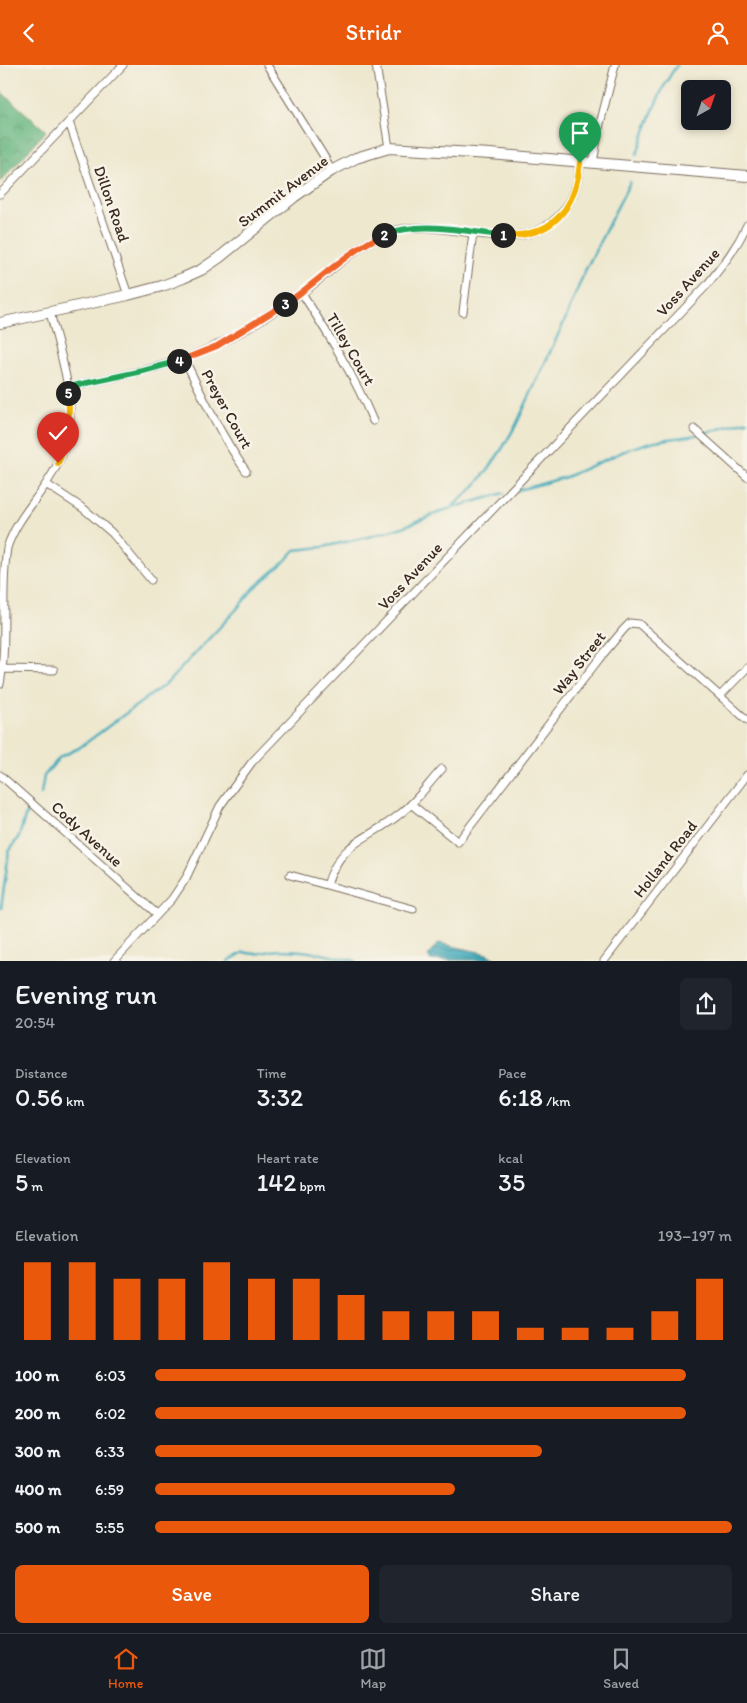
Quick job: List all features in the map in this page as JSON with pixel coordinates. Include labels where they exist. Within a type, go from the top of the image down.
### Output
[{"type":"main road","name":"Summit Avenue","points":[[0,323],[162,287],[201,270],[241,242],[294,197],[331,171],[356,158],[389,148],[747,176]]},
{"type":"street","points":[[0,194],[123,65]]},
{"type":"street","points":[[267,65],[325,158],[331,171]]},
{"type":"street","points":[[376,65],[389,148]]},
{"type":"street","points":[[593,163],[599,128],[615,65]]},
{"type":"street","name":"Dillon Road","points":[[69,122],[128,295]]},
{"type":"street","points":[[68,387],[185,360],[224,342],[302,293],[354,253],[376,239],[395,231],[433,227],[473,233],[524,235],[538,231],[560,215],[575,193],[580,163]]},
{"type":"street","name":"Voss Avenue","points":[[114,961],[172,899],[186,878],[220,806],[252,762],[706,286],[728,260],[747,225]]},
{"type":"street","points":[[463,312],[473,233]]},
{"type":"street","name":"Tilley Court","points":[[302,293],[344,360],[373,421]]},
{"type":"street","points":[[0,684],[3,669],[2,589],[7,548],[28,506],[46,485],[58,463],[65,446],[69,426],[68,387],[50,312]]},
{"type":"street","name":"Preyer Court","points":[[185,360],[209,411],[246,471]]},
{"type":"street","points":[[694,429],[747,477]]},
{"type":"street","points":[[46,485],[84,509],[112,533],[151,580]]},
{"type":"street","name":"Way Street","points":[[411,804],[458,842],[599,659],[630,623],[639,624],[747,720]]},
{"type":"street","points":[[721,695],[747,668]]},
{"type":"street","points":[[3,669],[54,670]]},
{"type":"street","points":[[328,885],[332,868],[343,854],[354,843],[379,830],[401,814],[442,769]]},
{"type":"street","name":"Cody Avenue","points":[[0,775],[157,914]]},
{"type":"street","name":"Holland Road","points":[[604,961],[747,775]]},
{"type":"street","points":[[290,875],[413,909]]},
{"type":"green space","points":[[0,91],[46,131],[0,182]]},
{"type":"water","points":[[439,943],[488,954],[497,960],[430,960],[428,956]]},
{"type":"waterway","points":[[637,154],[649,119],[670,75],[677,65]]},
{"type":"waterway","points":[[454,505],[473,488],[487,471],[516,425],[565,320],[584,273],[630,182]]},
{"type":"waterway","points":[[702,434],[747,421]]},
{"type":"waterway","points":[[512,492],[566,477],[629,449],[655,441],[697,435]]},
{"type":"waterway","points":[[41,794],[44,776],[60,757],[79,748],[167,683],[236,610],[254,588],[295,550],[323,547],[372,536],[403,527],[448,509],[504,493]]},
{"type":"waterway","points":[[1,908],[9,852],[19,836],[27,811]]},
{"type":"waterway","points":[[228,961],[244,952],[255,954],[283,950],[310,952],[356,961]]},
{"type":"route","points":[[58,463],[65,446],[69,426],[68,387],[185,360],[217,346],[302,293],[354,253],[376,239],[395,231],[433,227],[473,233],[524,235],[538,231],[560,215],[575,193],[580,163]]}]
